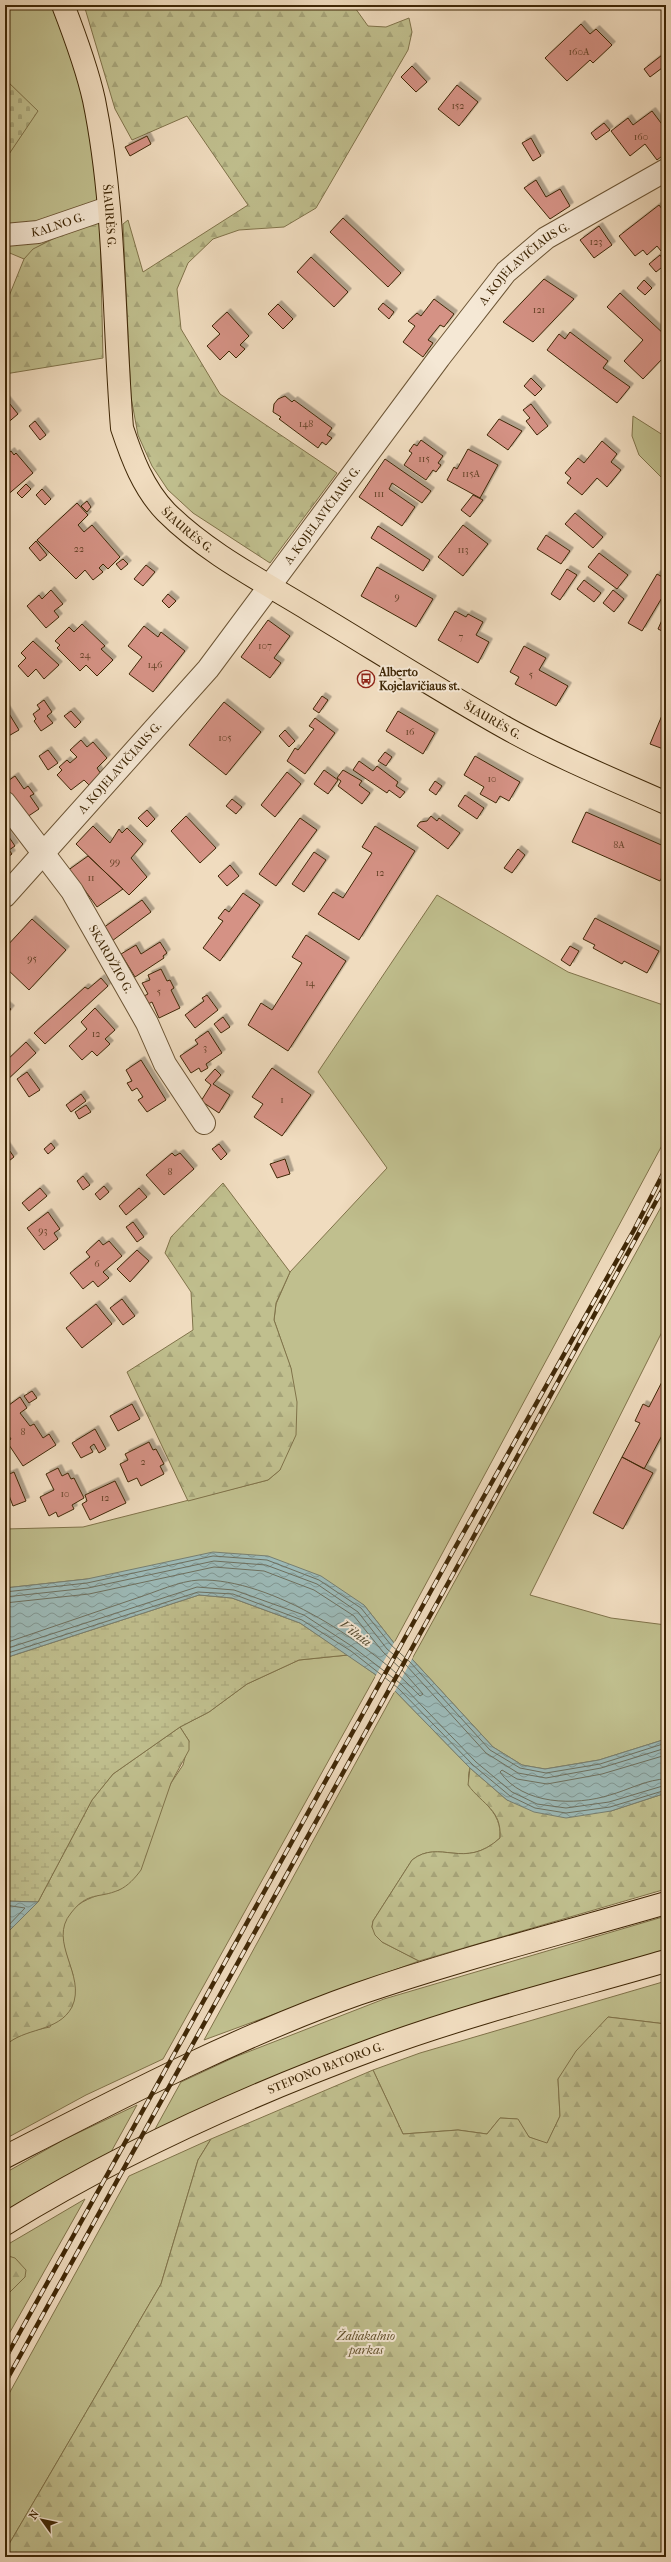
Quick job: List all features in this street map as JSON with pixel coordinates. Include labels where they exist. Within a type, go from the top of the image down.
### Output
[{"type":"main road","name":"ŠIAURĖS G.","points":[[63,5],[93,99],[108,208],[122,428],[131,455],[151,494],[166,511],[191,534],[270,586],[507,728],[569,760],[666,803]]},
{"type":"main road","points":[[5,2157],[138,2089],[250,2037],[358,1994],[666,1903]]},
{"type":"main road","name":"STEPONO BATORO G.","points":[[5,2224],[152,2143],[283,2084],[376,2048],[666,1961]]},
{"type":"street","name":"A. KOJELAVIČIAUS G.","points":[[5,896],[208,669],[426,374],[506,272],[546,238],[666,170]]},
{"type":"street","name":"KALNO G.","points":[[5,235],[38,232],[108,208]]},
{"type":"street","name":"SKARDŽIO G.","points":[[5,803],[24,830],[45,852],[72,891],[147,1023],[165,1064],[204,1123]]},
{"type":"green space","points":[[5,5],[51,5],[71,59],[85,108],[93,157],[100,223],[59,235],[41,245],[24,259],[5,251],[5,160],[37,111],[5,79]]},
{"type":"green space","points":[[84,5],[353,5],[368,26],[386,27],[409,18],[412,32],[408,50],[316,208],[284,227],[239,230],[213,239],[188,263],[177,289],[181,329],[220,394],[337,473],[270,563],[193,513],[168,490],[152,466],[138,435],[131,397],[123,224],[128,220],[143,272],[248,205],[187,116],[132,140],[115,109]]},
{"type":"green space","points":[[5,79],[38,111],[5,160]]},
{"type":"green space","points":[[100,223],[103,358],[5,374],[5,306],[24,259],[33,249],[71,230]]},
{"type":"green space","points":[[633,416],[666,437],[666,482],[639,455],[632,436]]},
{"type":"green space","points":[[437,895],[568,972],[666,1006],[666,1138],[394,1643],[364,1605],[87,1579],[5,1588],[5,1529],[83,1527],[268,1480],[280,1470],[291,1369],[274,1320],[276,1304],[290,1272],[387,1168],[318,1072]]},
{"type":"green space","points":[[223,1183],[290,1272],[276,1303],[274,1320],[291,1368],[297,1402],[296,1435],[280,1470],[268,1480],[188,1501],[127,1372],[193,1330],[191,1292],[165,1253],[171,1237]]},
{"type":"green space","points":[[666,1198],[666,1324],[530,1595],[611,1618],[666,1625],[666,1739],[599,1760],[545,1769],[522,1765],[493,1747],[412,1659]]},
{"type":"green space","points":[[199,1595],[232,1598],[300,1623],[348,1655],[299,1660],[247,1684],[209,1712],[180,1727],[113,1774],[92,1800],[38,1902],[5,1901],[5,1658]]},
{"type":"green space","points":[[348,1655],[376,1675],[163,2059],[86,2095],[5,2139],[5,2046],[15,2038],[32,2031],[50,2027],[73,1975],[63,1942],[62,1930],[65,1920],[71,1911],[88,1899],[119,1890],[171,1783],[183,1765],[189,1741],[180,1727],[209,1712],[247,1684],[299,1660]]},
{"type":"green space","points":[[395,1691],[470,1768],[469,1778],[471,1786],[495,1816],[499,1826],[500,1838],[487,1848],[475,1852],[464,1854],[432,1852],[422,1854],[412,1860],[373,1921],[372,1927],[382,1942],[419,1961],[204,2040]]},
{"type":"green space","points":[[180,1727],[189,1741],[189,1750],[171,1783],[141,1870],[131,1882],[119,1890],[88,1898],[83,1901],[71,1913],[65,1924],[63,1935],[65,1947],[75,1983],[75,1995],[72,2007],[66,2015],[50,2026],[13,2040],[5,2046],[5,1935],[38,1902],[92,1800],[113,1774]]},
{"type":"green space","points":[[470,1768],[507,1800],[611,1811],[666,1793],[666,1889],[419,1961],[382,1942],[375,1935],[372,1927],[373,1921],[412,1860],[422,1854],[432,1852],[464,1854],[475,1852],[487,1848],[500,1838],[500,1829],[495,1814],[468,1785]]},
{"type":"green space","points":[[666,1916],[666,1950],[545,1984],[154,2131],[181,2082],[235,2057],[384,1999]]},
{"type":"green space","points":[[666,1981],[666,2024],[608,2017],[558,2079],[560,2116],[547,2144],[529,2137],[517,2119],[500,2118],[487,2134],[458,2130],[403,2134],[373,2070],[420,2053]]},
{"type":"green space","name":"Žaliakalnio parkas","points":[[608,2017],[666,2024],[666,2557],[5,2557],[5,2551],[161,2284],[198,2160],[211,2139],[373,2070],[403,2134],[458,2130],[487,2134],[500,2118],[518,2119],[529,2137],[547,2143],[560,2116],[558,2079],[576,2051]]},
{"type":"green space","points":[[137,2105],[111,2152],[5,2213],[5,2173],[65,2139]]},
{"type":"green space","points":[[211,2139],[198,2160],[161,2284],[5,2551],[5,2401],[129,2176]]},
{"type":"green space","points":[[85,2199],[5,2341],[5,2297],[25,2277],[19,2262],[5,2255],[5,2246]]},
{"type":"green space","points":[[5,2255],[15,2258],[26,2270],[25,2277],[5,2297]]},
{"type":"water","name":"Vilnia","points":[[213,1552],[268,1556],[321,1576],[364,1605],[394,1643],[412,1659],[493,1747],[522,1765],[545,1769],[599,1760],[666,1739],[666,1793],[611,1811],[566,1818],[534,1812],[507,1800],[470,1768],[395,1691],[376,1675],[300,1623],[232,1598],[199,1595],[5,1658],[5,1588],[87,1579]]},
{"type":"water","points":[[5,1901],[38,1902],[5,1935]]},
{"type":"pier","points":[[395,1641],[413,1657],[394,1693],[375,1677]]},
{"type":"building","points":[[581,24],[590,34],[596,29],[612,45],[593,63],[590,60],[567,81],[545,58]]},
{"type":"building","points":[[666,52],[666,65],[650,77],[644,69]]},
{"type":"building","points":[[412,66],[427,82],[416,92],[401,77]]},
{"type":"building","points":[[457,85],[478,102],[459,126],[438,109]]},
{"type":"building","points":[[652,111],[664,127],[666,126],[666,153],[657,160],[645,144],[630,156],[611,131],[628,118],[633,125]]},
{"type":"building","points":[[604,123],[610,130],[596,140],[591,133]]},
{"type":"building","points":[[147,136],[151,144],[130,156],[125,147]]},
{"type":"building","points":[[531,138],[541,156],[533,161],[522,143]]},
{"type":"building","points":[[536,180],[546,197],[560,189],[570,206],[550,219],[524,188]]},
{"type":"building","points":[[659,205],[666,214],[666,247],[661,251],[657,246],[647,255],[643,250],[635,256],[619,236]]},
{"type":"building","points":[[343,218],[401,273],[388,287],[330,232]]},
{"type":"building","points":[[599,226],[612,245],[594,258],[580,240]]},
{"type":"building","points":[[660,255],[666,264],[656,272],[649,264]]},
{"type":"building","points":[[311,257],[348,292],[334,307],[297,272]]},
{"type":"building","points":[[544,279],[574,299],[533,342],[503,322]]},
{"type":"building","points":[[644,280],[652,288],[645,295],[637,288]]},
{"type":"building","points":[[620,293],[666,336],[666,361],[663,358],[643,379],[624,361],[643,340],[607,307]]},
{"type":"building","points":[[434,299],[454,314],[444,327],[440,325],[428,340],[433,343],[423,357],[403,342],[415,326],[408,321],[417,313],[421,316]]},
{"type":"building","points":[[383,303],[394,312],[389,319],[378,309]]},
{"type":"building","points":[[278,304],[293,319],[283,329],[268,314]]},
{"type":"building","points":[[227,312],[249,336],[240,345],[245,349],[236,358],[229,351],[220,360],[207,346],[220,334],[212,326]]},
{"type":"building","points":[[570,332],[608,361],[603,368],[630,387],[617,403],[547,350],[559,334],[565,339]]},
{"type":"building","points":[[531,378],[542,389],[535,396],[524,386]]},
{"type":"building","points":[[285,396],[292,402],[294,400],[332,428],[327,435],[332,438],[326,445],[322,442],[318,448],[279,419],[281,417],[273,412],[274,404],[278,399]]},
{"type":"building","points":[[5,398],[18,414],[5,425]]},
{"type":"building","points":[[531,404],[548,426],[537,435],[526,421],[530,418],[523,410]]},
{"type":"building","points":[[499,419],[522,431],[508,450],[487,435]]},
{"type":"building","points":[[35,421],[46,435],[40,440],[29,426]]},
{"type":"building","points":[[421,440],[443,456],[438,463],[441,465],[436,472],[433,470],[426,480],[404,465],[412,453],[409,451],[414,444],[417,446]]},
{"type":"building","points":[[602,441],[617,454],[611,462],[621,470],[607,487],[597,478],[582,495],[567,483],[571,478],[565,473],[578,458],[584,463]]},
{"type":"building","points":[[468,449],[498,465],[480,498],[447,480],[454,467],[457,469]]},
{"type":"building","points":[[11,451],[14,455],[16,453],[33,473],[5,497],[5,456]]},
{"type":"building","points":[[385,459],[431,491],[422,503],[392,483],[389,489],[415,507],[402,526],[359,497]]},
{"type":"building","points":[[26,484],[31,489],[22,498],[17,493]]},
{"type":"building","points":[[42,489],[51,499],[45,505],[36,495]]},
{"type":"building","points":[[473,495],[483,500],[470,517],[461,510]]},
{"type":"building","points":[[87,501],[91,507],[87,512],[81,506]]},
{"type":"building","points":[[77,503],[88,515],[78,525],[84,532],[92,525],[120,557],[108,569],[103,564],[99,568],[103,572],[93,580],[85,570],[76,579],[37,540]]},
{"type":"building","points":[[575,513],[603,537],[593,548],[565,524]]},
{"type":"building","points":[[463,525],[488,544],[463,576],[438,557]]},
{"type":"building","points":[[378,526],[430,560],[423,571],[371,538]]},
{"type":"building","points":[[546,535],[570,551],[561,564],[537,549]]},
{"type":"building","points":[[36,541],[47,555],[40,561],[29,548]]},
{"type":"building","points":[[599,553],[628,575],[617,589],[588,567]]},
{"type":"building","points":[[123,559],[128,564],[121,570],[116,564]]},
{"type":"building","points":[[146,565],[155,572],[143,586],[134,579]]},
{"type":"building","points":[[377,567],[433,599],[416,627],[361,596]]},
{"type":"building","points":[[567,569],[577,575],[560,600],[551,594]]},
{"type":"building","points":[[657,574],[666,579],[666,591],[642,631],[628,623]]},
{"type":"building","points":[[584,580],[601,593],[594,602],[577,589]]},
{"type":"building","points":[[51,590],[63,604],[54,611],[59,617],[46,628],[27,606],[39,595],[42,599]]},
{"type":"building","points":[[613,590],[624,599],[614,612],[603,603]]},
{"type":"building","points":[[168,594],[176,601],[169,608],[162,601]]},
{"type":"building","points":[[455,611],[466,617],[468,614],[483,622],[476,635],[489,642],[478,663],[438,640]]},
{"type":"building","points":[[666,611],[666,633],[658,629]]},
{"type":"building","points":[[268,620],[290,636],[274,658],[281,663],[270,678],[241,657]]},
{"type":"building","points":[[82,624],[105,646],[101,649],[113,660],[97,676],[86,665],[80,671],[57,648],[60,645],[55,641],[69,627],[74,632]]},
{"type":"building","points":[[144,626],[158,637],[161,632],[185,651],[153,692],[129,674],[142,657],[128,646]]},
{"type":"building","points":[[33,641],[59,665],[44,679],[36,669],[28,677],[18,666],[26,658],[21,653]]},
{"type":"building","points":[[524,646],[546,658],[539,670],[568,686],[556,706],[515,684],[519,677],[510,672]]},
{"type":"building","points":[[322,696],[328,700],[319,713],[313,709]]},
{"type":"building","points":[[44,700],[52,712],[47,716],[53,723],[41,731],[34,721],[36,719],[33,714],[40,709],[37,705]]},
{"type":"building","points":[[224,702],[261,732],[226,775],[189,745]]},
{"type":"building","points":[[5,707],[19,730],[5,738]]},
{"type":"building","points":[[71,711],[81,722],[75,728],[64,716]]},
{"type":"building","points":[[398,711],[435,733],[423,754],[386,731]]},
{"type":"building","points":[[663,713],[666,714],[666,750],[650,744]]},
{"type":"building","points":[[315,718],[335,733],[305,774],[287,761],[295,748],[298,750],[314,729],[309,726]]},
{"type":"building","points":[[285,730],[295,741],[289,747],[279,736]]},
{"type":"building","points":[[81,740],[87,747],[93,742],[107,758],[97,768],[101,774],[89,785],[84,780],[71,790],[57,775],[62,770],[59,767],[67,760],[70,763],[77,757],[70,750]]},
{"type":"building","points":[[48,750],[58,763],[48,770],[39,756]]},
{"type":"building","points":[[385,752],[392,757],[386,766],[378,761]]},
{"type":"building","points":[[475,756],[520,782],[509,801],[500,796],[496,803],[480,794],[484,787],[464,775]]},
{"type":"building","points":[[359,761],[373,771],[377,766],[398,782],[396,786],[405,792],[400,798],[389,790],[387,793],[353,770]]},
{"type":"building","points":[[324,770],[338,780],[328,794],[314,784]]},
{"type":"building","points":[[343,770],[362,781],[359,785],[370,793],[362,804],[338,786],[341,781],[337,778]]},
{"type":"building","points":[[287,772],[301,784],[275,817],[261,805]]},
{"type":"building","points":[[15,776],[24,789],[28,786],[34,794],[30,796],[39,809],[24,819],[5,792],[5,783]]},
{"type":"building","points":[[435,781],[442,786],[436,795],[429,790]]},
{"type":"building","points":[[465,795],[484,808],[477,819],[458,806]]},
{"type":"building","points":[[232,799],[242,807],[236,814],[226,806]]},
{"type":"building","points":[[147,810],[155,819],[147,827],[138,818]]},
{"type":"building","points":[[586,812],[666,847],[666,869],[660,881],[572,842]]},
{"type":"building","points":[[186,816],[216,848],[200,863],[171,831]]},
{"type":"building","points":[[431,816],[437,821],[439,818],[460,833],[448,849],[417,826],[420,822],[427,821]]},
{"type":"building","points":[[300,818],[317,830],[276,886],[259,874]]},
{"type":"building","points":[[93,826],[110,843],[119,829],[122,833],[127,828],[143,844],[131,858],[147,877],[129,895],[76,844]]},
{"type":"building","points":[[375,826],[415,851],[359,940],[318,914],[333,892],[343,898],[372,853],[362,847]]},
{"type":"building","points":[[5,831],[15,846],[9,850],[12,854],[5,859]]},
{"type":"building","points":[[518,849],[525,855],[512,873],[504,868]]},
{"type":"building","points":[[314,852],[326,860],[304,892],[292,884]]},
{"type":"building","points":[[88,856],[123,889],[97,907],[81,885],[77,887],[67,871]]},
{"type":"building","points":[[230,865],[239,876],[227,886],[218,876]]},
{"type":"building","points":[[243,893],[260,905],[220,961],[203,948],[223,921],[218,918],[225,909],[229,912]]},
{"type":"building","points":[[142,900],[151,912],[112,941],[103,928]]},
{"type":"building","points":[[595,918],[659,951],[647,973],[624,961],[622,964],[593,948],[595,945],[583,939]]},
{"type":"building","points":[[32,919],[66,950],[29,990],[5,967],[5,948]]},
{"type":"building","points":[[306,935],[346,961],[288,1051],[248,1025],[261,1003],[272,1010],[302,963],[292,957]]},
{"type":"building","points":[[160,942],[167,953],[163,956],[164,958],[135,977],[121,954],[136,945],[141,954]]},
{"type":"building","points":[[570,946],[579,951],[570,966],[561,960]]},
{"type":"building","points":[[161,969],[167,981],[170,980],[174,988],[171,990],[180,1008],[159,1018],[152,1002],[148,1004],[144,996],[148,994],[142,983],[150,980],[148,975]]},
{"type":"building","points":[[101,978],[108,986],[45,1044],[34,1033],[85,987],[88,989]]},
{"type":"building","points":[[207,995],[218,1010],[195,1028],[185,1015],[204,1001],[202,998]]},
{"type":"building","points":[[5,1004],[11,1009],[5,1016]]},
{"type":"building","points":[[95,1008],[115,1030],[105,1039],[110,1044],[97,1056],[92,1051],[82,1060],[69,1046],[87,1029],[81,1022]]},
{"type":"building","points":[[223,1017],[230,1027],[221,1033],[214,1024]]},
{"type":"building","points":[[208,1031],[222,1053],[206,1064],[208,1068],[201,1072],[199,1068],[191,1073],[180,1056],[198,1044],[195,1040]]},
{"type":"building","points":[[26,1042],[36,1053],[5,1082],[5,1062]]},
{"type":"building","points":[[141,1060],[166,1100],[147,1112],[138,1100],[143,1097],[137,1088],[132,1091],[127,1083],[132,1081],[126,1070]]},
{"type":"building","points":[[272,1068],[311,1095],[282,1136],[254,1117],[263,1104],[252,1097]]},
{"type":"building","points":[[215,1069],[221,1075],[213,1084],[230,1095],[219,1113],[201,1101],[211,1085],[205,1080]]},
{"type":"building","points":[[27,1072],[40,1090],[29,1097],[17,1079]]},
{"type":"building","points":[[81,1094],[86,1101],[71,1112],[66,1105]]},
{"type":"building","points":[[86,1105],[91,1112],[79,1119],[75,1112]]},
{"type":"building","points":[[51,1143],[55,1148],[48,1154],[44,1149]]},
{"type":"building","points":[[5,1144],[14,1157],[5,1164]]},
{"type":"building","points":[[219,1144],[227,1154],[221,1160],[212,1149]]},
{"type":"building","points":[[172,1153],[175,1156],[180,1153],[194,1169],[164,1195],[146,1175]]},
{"type":"building","points":[[285,1159],[290,1174],[277,1178],[270,1164]]},
{"type":"building","points":[[83,1176],[90,1185],[83,1190],[77,1181]]},
{"type":"building","points":[[104,1186],[109,1192],[100,1200],[95,1194]]},
{"type":"building","points":[[40,1188],[47,1196],[29,1211],[22,1203]]},
{"type":"building","points":[[139,1188],[147,1197],[126,1215],[119,1206]]},
{"type":"building","points":[[48,1212],[60,1229],[54,1233],[58,1239],[44,1250],[27,1228]]},
{"type":"building","points":[[133,1222],[144,1237],[137,1242],[126,1227]]},
{"type":"building","points":[[99,1240],[103,1245],[109,1241],[122,1256],[103,1272],[109,1278],[98,1287],[93,1281],[83,1289],[70,1273],[90,1257],[86,1252]]},
{"type":"building","points":[[137,1250],[149,1261],[130,1282],[117,1269]]},
{"type":"building","points":[[122,1299],[135,1316],[123,1325],[110,1308]]},
{"type":"building","points":[[96,1304],[112,1324],[82,1348],[66,1328]]},
{"type":"building","points":[[666,1374],[666,1428],[644,1469],[622,1457],[640,1423],[635,1421],[643,1404],[649,1407]]},
{"type":"building","points":[[32,1391],[37,1398],[29,1403],[24,1396]]},
{"type":"building","points":[[20,1397],[27,1408],[20,1413],[30,1426],[34,1424],[43,1438],[49,1434],[56,1445],[23,1466],[7,1442],[11,1439],[5,1430],[5,1408]]},
{"type":"building","points":[[132,1404],[140,1419],[118,1431],[110,1416]]},
{"type":"building","points":[[95,1429],[106,1449],[99,1453],[94,1444],[90,1447],[93,1452],[81,1458],[72,1443]]},
{"type":"building","points":[[149,1442],[153,1450],[156,1449],[164,1464],[160,1466],[164,1474],[141,1486],[137,1478],[128,1482],[120,1464],[128,1460],[125,1454]]},
{"type":"building","points":[[622,1457],[653,1473],[623,1529],[593,1513]]},
{"type":"building","points":[[58,1468],[62,1476],[68,1473],[71,1479],[74,1478],[84,1498],[72,1505],[74,1509],[58,1517],[56,1512],[49,1516],[40,1497],[54,1490],[46,1474]]},
{"type":"building","points":[[14,1472],[26,1501],[13,1506],[5,1485],[5,1476]]},
{"type":"building","points":[[115,1481],[126,1503],[90,1520],[82,1504],[87,1501],[85,1495]]},
{"type":"railway","points":[[5,2359],[452,1553],[634,1230],[666,1168]]},
{"type":"railway","points":[[5,2383],[462,1558],[666,1183]]},
{"type":"place","name":"Alberto Kojelavičiaus st.","points":[[366,679]]}]
